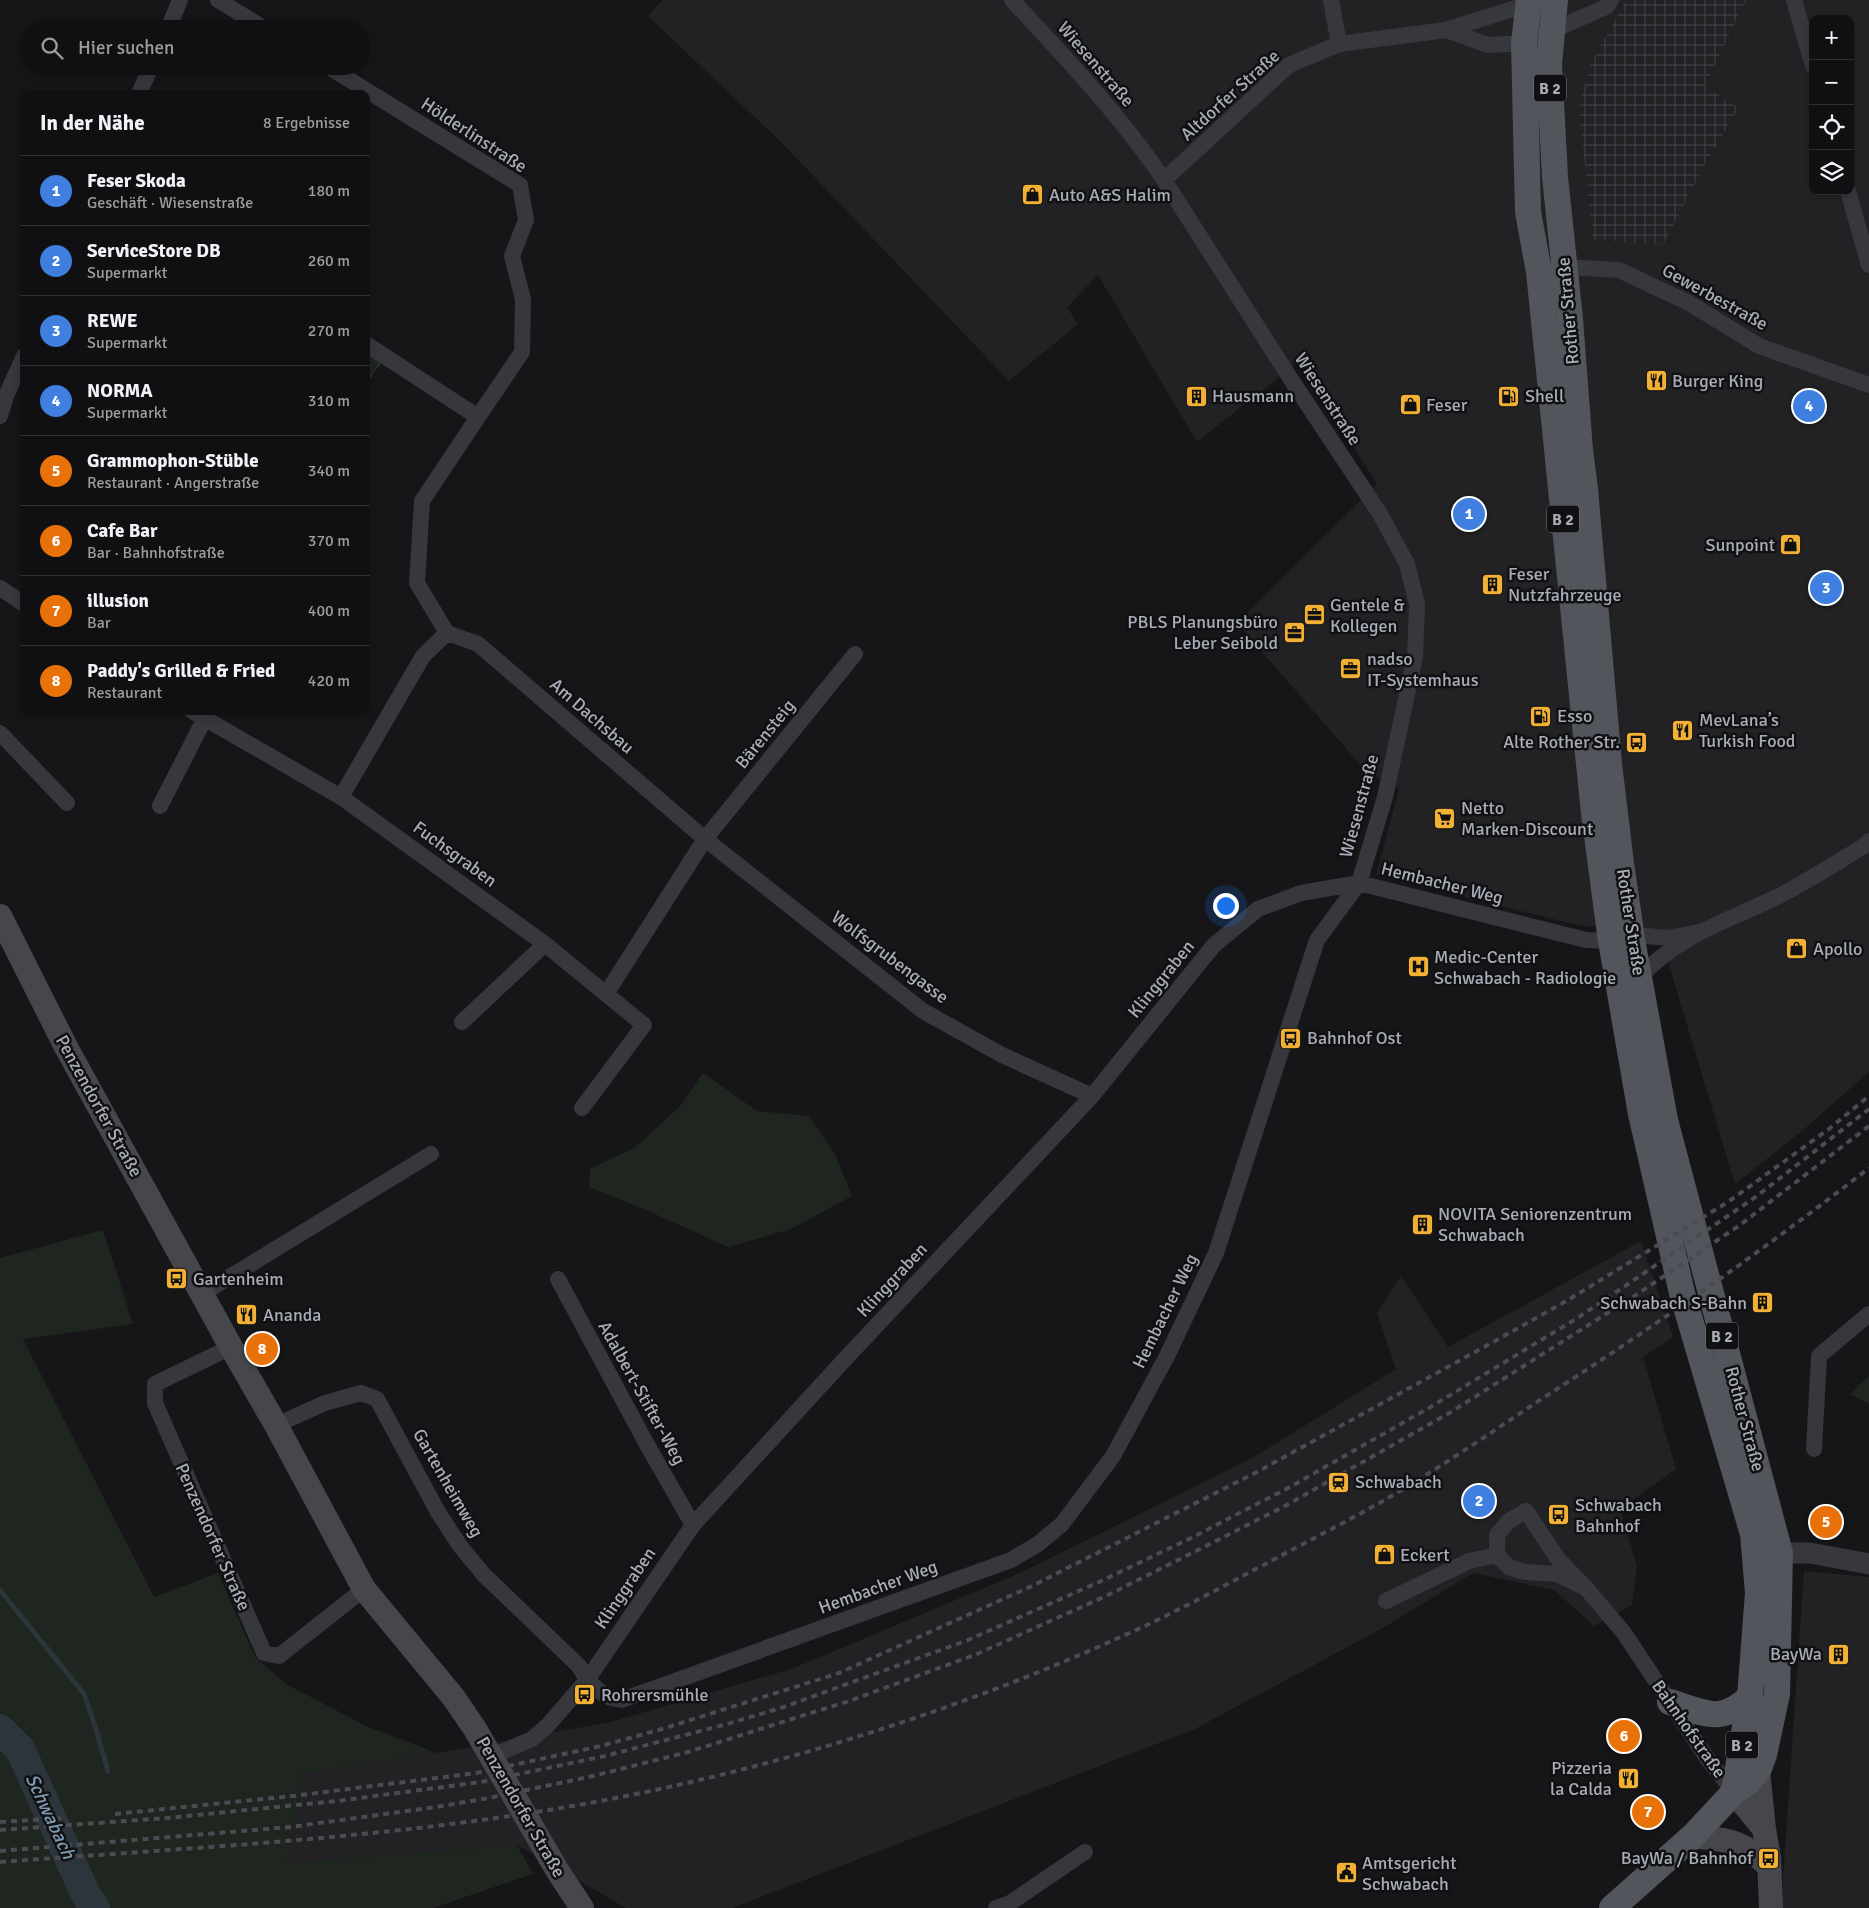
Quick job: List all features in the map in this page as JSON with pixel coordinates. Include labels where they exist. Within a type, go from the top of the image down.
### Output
[{"type":"main road","name":"Rother Straße","points":[[1555,0],[1549,64],[1555,176],[1610,764],[1621,940],[1641,1114],[1682,1293],[1753,1534],[1755,1553],[1758,1593],[1750,1697],[1734,1792]]},
{"type":"main road","name":"Rother Straße","points":[[1532,2],[1524,43],[1528,212],[1539,272],[1594,813],[1621,940],[1639,978],[1665,1120],[1780,1553],[1777,1694],[1764,1755],[1758,1771],[1764,1828]]},
{"type":"main road","name":"Penzendorfer Straße","points":[[0,916],[70,1056],[276,1425],[364,1589],[454,1698],[492,1756],[556,1870],[582,1908]]},
{"type":"main road","points":[[1670,1702],[1714,1715],[1724,1714],[1739,1707],[1750,1697]]},
{"type":"main road","points":[[1612,1908],[1693,1836],[1734,1792],[1746,1784],[1758,1771]]},
{"type":"main road","name":"Bahnhofstraße","points":[[1734,1792],[1764,1828]]},
{"type":"main road","name":"B 2","points":[[1764,1828],[1769,1866],[1771,1908]]},
{"type":"main road","points":[[1693,1836],[1737,1842],[1753,1851],[1769,1866]]},
{"type":"street","points":[[172,20],[180,0]]},
{"type":"street","points":[[218,0],[250,20]]},
{"type":"street","name":"Wiesenstraße","points":[[1012,0],[1080,73],[1153,164],[1380,514],[1407,564],[1417,604],[1415,657],[1385,798],[1359,883]]},
{"type":"street","points":[[1331,0],[1339,44]]},
{"type":"street","points":[[1524,43],[1606,7],[1611,0]]},
{"type":"street","points":[[1794,0],[1811,60]]},
{"type":"street","name":"Altdorfer Straße","points":[[1164,180],[1289,65],[1339,44],[1446,30],[1532,2]]},
{"type":"street","name":"Altdorfer Straße","points":[[1446,30],[1488,44],[1524,43]]},
{"type":"street","points":[[141,90],[147,75]]},
{"type":"street","name":"Hölderlinstraße","points":[[342,75],[367,90]]},
{"type":"street","name":"Hölderlinstraße","points":[[370,92],[520,185],[526,220],[512,256],[522,299],[522,352],[422,501],[417,583],[447,633]]},
{"type":"street","points":[[1849,195],[1869,265]]},
{"type":"street","name":"Gewerbestraße","points":[[1539,272],[1565,267],[1619,270],[1689,303],[1759,346],[1869,385]]},
{"type":"street","points":[[370,347],[478,417]]},
{"type":"street","points":[[0,416],[3,395],[20,363]]},
{"type":"street","points":[[0,588],[20,601]]},
{"type":"street","points":[[342,797],[423,656],[447,633]]},
{"type":"street","name":"Am Dachsbau","points":[[447,633],[478,644],[706,840]]},
{"type":"street","name":"Bärensteig","points":[[706,840],[855,654]]},
{"type":"street","name":"Fuchsgraben","points":[[160,806],[198,715],[342,797],[545,944],[644,1025],[582,1108]]},
{"type":"street","points":[[0,733],[67,803]]},
{"type":"street","points":[[606,994],[706,840]]},
{"type":"street","name":"Wolfsgrubengasse","points":[[706,840],[924,1011],[1002,1055],[1092,1096]]},
{"type":"street","points":[[1639,978],[1653,962],[1700,932],[1799,885],[1864,846],[1869,840]]},
{"type":"street","name":"Hembacher Weg","points":[[587,1680],[610,1698],[622,1700],[1011,1560],[1038,1544],[1062,1524],[1113,1456],[1167,1356],[1216,1253],[1317,940],[1359,883],[1580,939],[1621,940],[1648,936],[1667,938],[1700,932]]},
{"type":"street","name":"Klinggraben","points":[[492,1756],[532,1739],[548,1725],[587,1680],[693,1525],[846,1358],[1092,1096],[1214,946],[1258,909],[1301,893],[1359,883]]},
{"type":"street","points":[[462,1022],[545,944]]},
{"type":"street","points":[[202,1294],[432,1154]]},
{"type":"street","name":"Adalbert-Stifter-Weg","points":[[558,1279],[645,1441],[693,1525]]},
{"type":"street","points":[[1814,1449],[1819,1356],[1869,1314]]},
{"type":"street","name":"Penzendorfer Straße","points":[[231,1347],[155,1384],[155,1403],[264,1653],[279,1656],[364,1589]]},
{"type":"street","name":"Gartenheimweg","points":[[276,1425],[325,1403],[361,1393],[377,1399],[438,1512],[460,1546],[484,1575],[579,1666],[587,1680]]},
{"type":"street","name":"Bahnhofstraße","points":[[1586,1588],[1557,1574],[1525,1572],[1509,1568],[1497,1555],[1496,1535],[1508,1521],[1526,1510],[1558,1558],[1586,1588],[1624,1633],[1707,1758],[1734,1792]]},
{"type":"street","points":[[1755,1553],[1810,1553],[1869,1564]]},
{"type":"street","points":[[1386,1601],[1469,1561],[1497,1555]]},
{"type":"street","points":[[996,1908],[1010,1903],[1085,1852]]},
{"type":"shaded area","points":[[662,0],[1626,0],[1590,65],[1704,166],[1739,108],[1705,86],[1746,0],[1869,0],[1869,1072],[1802,1131],[1735,1184],[1659,932],[1577,925],[1376,875],[1399,789],[1364,769],[1237,623],[1377,484],[1300,360],[1197,442],[1098,275],[1067,307],[1078,324],[1009,381],[781,142],[648,16]]},
{"type":"shaded area","points":[[1626,0],[1746,0],[1705,86],[1739,108],[1704,166],[1663,245],[1593,239],[1579,108],[1590,65]]},
{"type":"shaded area","points":[[1641,1241],[1673,1337],[1643,1357],[1676,1469],[1620,1509],[1637,1566],[1632,1605],[1594,1626],[1554,1590],[1473,1573],[1381,1629],[1195,1729],[732,1908],[626,1908],[517,1845],[287,1863],[302,1774],[437,1753],[611,1722],[794,1668],[1020,1573],[1254,1457],[1396,1369],[1377,1313],[1401,1276],[1448,1347]]},
{"type":"shaded area","points":[[1804,1571],[1869,1577],[1869,1908],[1781,1908]]},
{"type":"green space","points":[[370,356],[381,363],[370,379]]},
{"type":"green space","points":[[703,1073],[757,1111],[809,1116],[835,1154],[852,1196],[791,1229],[728,1247],[589,1187],[590,1169],[636,1147],[680,1106]]},
{"type":"green space","points":[[103,1230],[133,1324],[23,1339],[154,1597],[218,1573],[255,1657],[286,1684],[366,1726],[437,1753],[302,1774],[287,1863],[517,1845],[533,1874],[433,1908],[0,1908],[0,1258]]},
{"type":"green space","points":[[1869,1376],[1869,1404],[1850,1394]]},
{"type":"waterway","points":[[0,1590],[84,1694],[108,1771]]},
{"type":"waterway","name":"Schwabach","points":[[0,1729],[20,1749],[85,1893],[95,1908]]},
{"type":"railway","points":[[115,1814],[293,1796],[476,1773],[601,1746],[662,1729],[839,1673],[1032,1586],[1257,1472],[1504,1336],[1568,1300],[1728,1202],[1829,1129],[1869,1096]]},
{"type":"railway","points":[[0,1830],[167,1818],[337,1801],[481,1782],[605,1756],[727,1724],[784,1707],[968,1640],[1099,1582],[1191,1538],[1290,1487],[1427,1409],[1576,1319],[1631,1282],[1757,1196],[1869,1109]]},
{"type":"railway","points":[[0,1851],[290,1827],[489,1798],[593,1776],[688,1752],[852,1700],[977,1654],[1108,1595],[1285,1506],[1451,1412],[1639,1293],[1740,1225],[1869,1126]]},
{"type":"railway","points":[[0,1862],[301,1840],[376,1833],[526,1814],[665,1788],[797,1755],[863,1735],[992,1690],[1055,1665],[1155,1621],[1388,1498],[1466,1449],[1668,1315],[1749,1258],[1869,1168]]},
{"type":"railway","points":[[0,1822],[65,1818]]},
{"type":"place","name":"Auto A&S Halim","points":[[1033,195]]},
{"type":"place","name":"Burger King","points":[[1656,381]]},
{"type":"place","name":"Hausmann","points":[[1196,396]]},
{"type":"place","name":"Shell","points":[[1509,396]]},
{"type":"place","name":"Feser","points":[[1410,405]]},
{"type":"place","name":"NORMA","points":[[1809,406]]},
{"type":"place","name":"Feser Skoda","points":[[1469,514]]},
{"type":"place","name":"Sunpoint","points":[[1791,545]]},
{"type":"place","name":"Feser Nutzfahrzeuge","points":[[1492,584]]},
{"type":"place","name":"REWE","points":[[1826,588]]},
{"type":"place","name":"Gentele & Kollegen","points":[[1314,615]]},
{"type":"place","name":"PBLS Planungsbüro Leber Seibold","points":[[1294,632]]},
{"type":"place","name":"nadso IT-Systemhaus","points":[[1351,669]]},
{"type":"place","name":"Esso","points":[[1541,716]]},
{"type":"place","name":"MevLana’s Turkish Food","points":[[1683,730]]},
{"type":"place","name":"Alte Rother Str.","points":[[1636,742]]},
{"type":"place","name":"Netto Marken-Discount","points":[[1445,818]]},
{"type":"place","name":"Apollo","points":[[1797,949]]},
{"type":"place","name":"Medic-Center Schwabach - Radiologie","points":[[1418,967]]},
{"type":"place","name":"Bahnhof Ost","points":[[1291,1038]]},
{"type":"place","name":"NOVITA Seniorenzentrum Schwabach","points":[[1422,1224]]},
{"type":"place","name":"Gartenheim","points":[[177,1279]]},
{"type":"place","name":"Schwabach S-Bahn","points":[[1763,1303]]},
{"type":"place","name":"Ananda","points":[[247,1315]]},
{"type":"place","name":"Paddy's Grilled & Fried","points":[[262,1349]]},
{"type":"place","name":"Schwabach","points":[[1339,1482]]},
{"type":"place","name":"ServiceStore DB","points":[[1479,1501]]},
{"type":"place","name":"Schwabach Bahnhof","points":[[1559,1515]]},
{"type":"place","name":"Grammophon-Stüble","points":[[1826,1522]]},
{"type":"place","name":"Eckert","points":[[1384,1555]]},
{"type":"place","name":"BayWa","points":[[1838,1654]]},
{"type":"place","name":"Rohrersmühle","points":[[585,1695]]},
{"type":"place","name":"Cafe Bar","points":[[1624,1736]]},
{"type":"place","name":"Pizzeria la Calda","points":[[1628,1778]]},
{"type":"place","name":"illusion","points":[[1648,1812]]},
{"type":"place","name":"BayWa / Bahnhof","points":[[1769,1858]]},
{"type":"place","name":"Amtsgericht Schwabach","points":[[1346,1873]]}]
